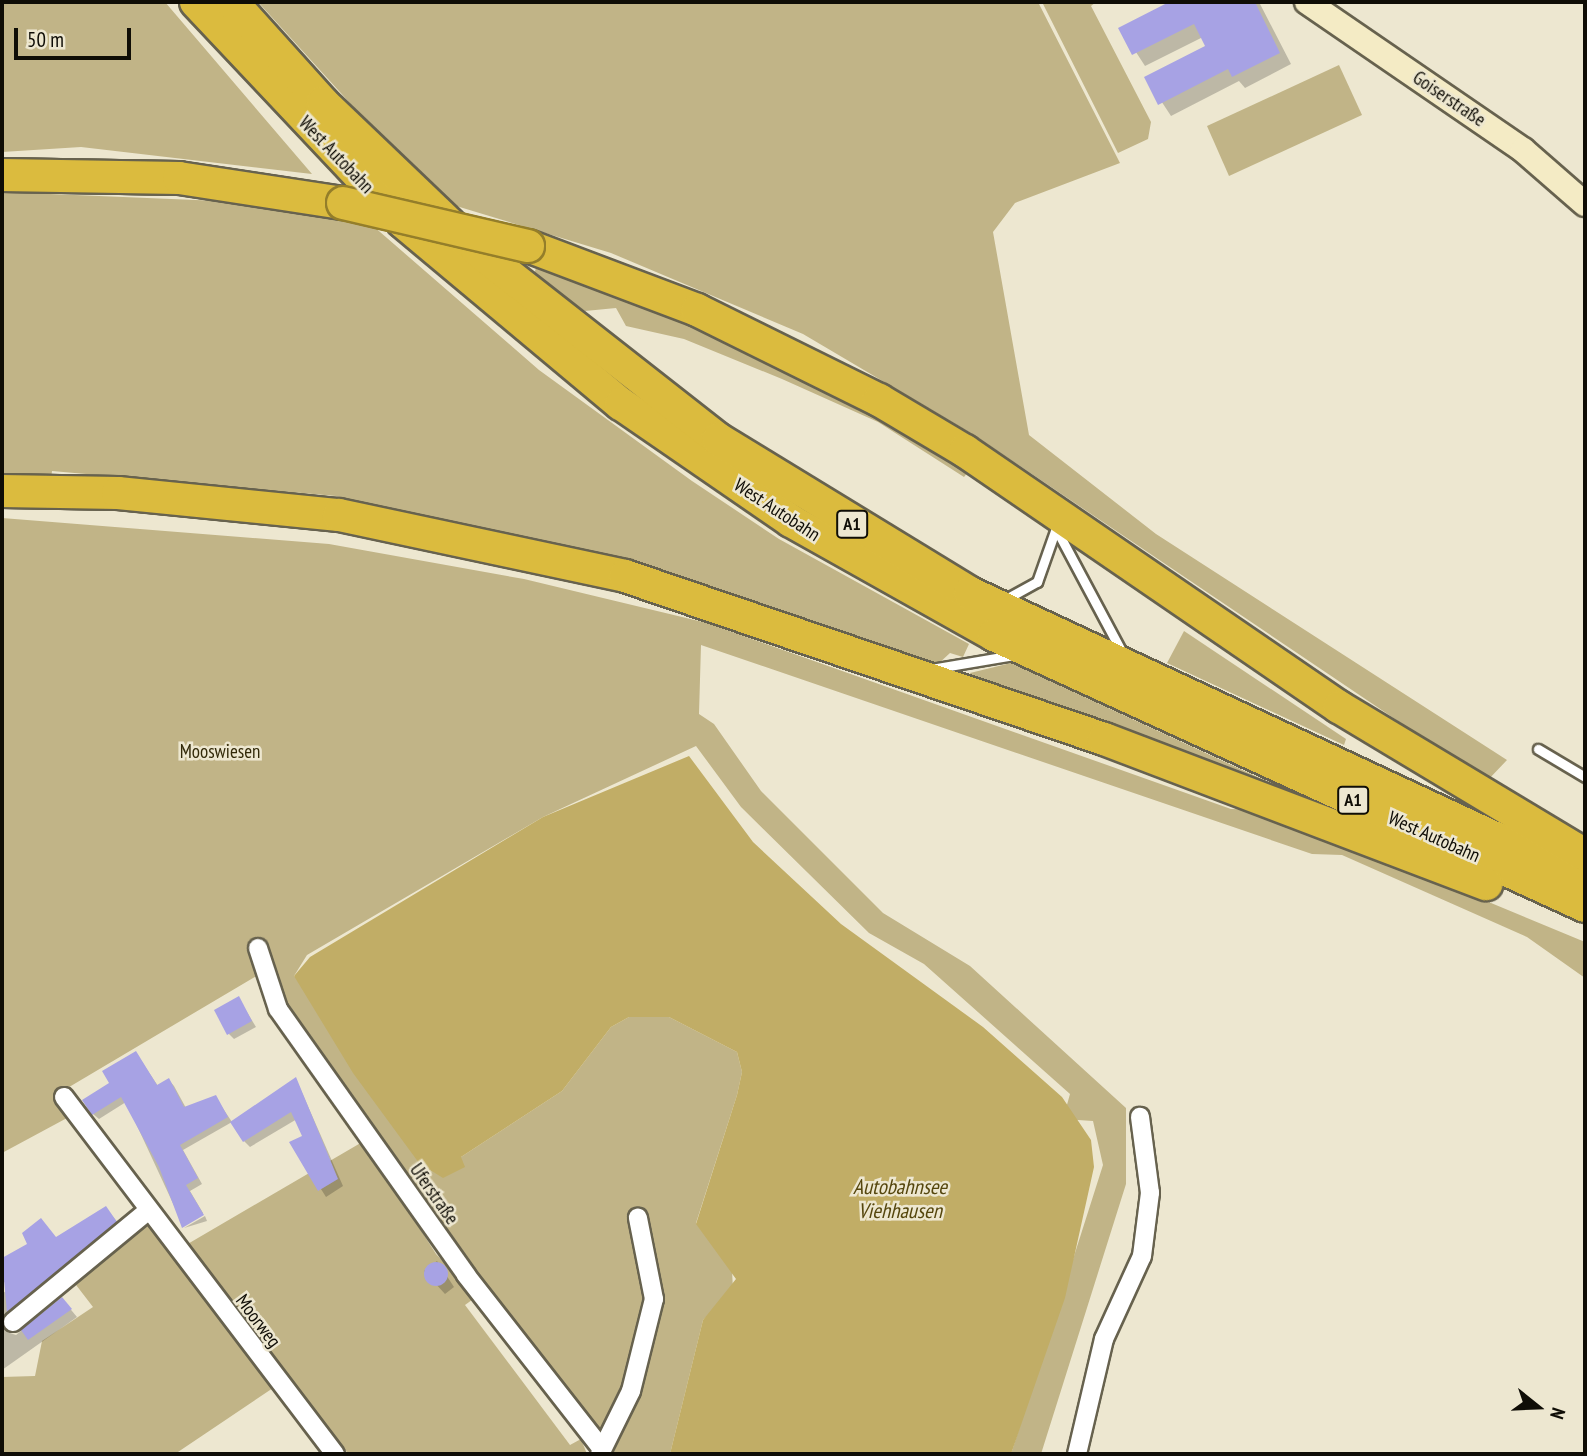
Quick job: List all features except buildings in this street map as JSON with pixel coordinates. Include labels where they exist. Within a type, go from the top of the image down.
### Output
[{"type":"highway","name":"West Autobahn","points":[[196,2],[403,222],[551,350],[791,521],[1031,653],[1585,906]]},
{"type":"highway","name":"West Autobahn","points":[[232,2],[405,185],[552,314],[718,439],[885,546],[985,600],[1132,671],[1585,880]]},
{"type":"highway","points":[[2,175],[178,178],[343,203],[528,246],[796,354],[965,451],[1049,516],[1339,707],[1585,855]]},
{"type":"highway","points":[[2,491],[227,502],[435,531],[625,576],[912,672],[1280,803],[1585,926]]},
{"type":"street","name":"Goiserstraße","points":[[1307,2],[1524,150],[1585,204]]},
{"type":"street","name":"Uferstraße","points":[[258,948],[278,1009],[466,1275],[601,1452],[631,1391],[654,1299],[638,1218]]},
{"type":"street","name":"Moorweg","points":[[64,1097],[335,1454]]},
{"type":"street","points":[[1077,1454],[1104,1339],[1142,1256],[1150,1193],[1140,1118]]},
{"type":"street","points":[[13,1322],[149,1210]]},
{"type":"lane","points":[[985,600],[1020,596],[1037,582],[1049,516]]},
{"type":"lane","points":[[1049,516],[1132,671]]},
{"type":"lane","points":[[912,672],[1031,653]]},
{"type":"lane","points":[[1538,749],[1585,777]]},
{"type":"green space","points":[[2,2],[165,2],[312,174],[81,147],[2,152]]},
{"type":"green space","points":[[258,2],[1038,2],[1120,163],[1015,203],[993,232],[1029,435],[1156,534],[1507,760],[1487,781],[974,435],[803,334],[611,253],[453,205],[379,135]]},
{"type":"green space","points":[[1042,2],[1096,2],[1091,6],[1151,122],[1148,139],[1118,153]]},
{"type":"green space","points":[[1339,65],[1362,115],[1229,176],[1207,126]]},
{"type":"green space","points":[[2,192],[268,203],[372,225],[539,370],[692,481],[779,539],[969,644],[963,657],[950,653],[937,665],[628,562],[336,496],[52,471],[51,479],[2,480]]},
{"type":"green space","points":[[536,268],[691,322],[881,417],[968,472],[964,477],[878,422],[782,379],[684,339],[626,326],[616,308],[585,311],[534,274]]},
{"type":"green space","name":"Mooswiesen","points":[[2,518],[329,544],[524,579],[707,623],[1231,809],[1267,810],[1585,942],[1585,978],[1527,937],[1342,855],[1312,854],[701,645],[699,714],[714,724],[761,791],[883,913],[970,966],[1126,1108],[1126,1184],[1041,1454],[1011,1454],[1103,1165],[1093,1121],[1063,1119],[1070,1094],[924,964],[869,933],[741,807],[696,746],[543,817],[307,955],[294,976],[461,1157],[562,1091],[611,1027],[629,1017],[669,1017],[737,1052],[742,1072],[737,1095],[696,1223],[732,1270],[733,1290],[703,1320],[670,1454],[613,1454],[616,1446],[578,1409],[258,975],[54,1096],[67,1118],[2,1153]]},
{"type":"green space","points":[[1184,631],[1346,739],[1344,745],[1167,663]]},
{"type":"green space","points":[[1011,663],[1288,791],[1287,794],[975,684],[970,673]]},
{"type":"green space","points":[[364,1141],[436,1254],[476,1297],[465,1305],[570,1445],[581,1439],[587,1454],[349,1454],[276,1386],[175,1454],[2,1454],[2,1377],[35,1376],[42,1341],[93,1307],[73,1281],[150,1220],[174,1252]]},
{"type":"water","name":"Autobahnsee Viehhausen","points":[[689,756],[753,842],[841,924],[983,1027],[1062,1097],[1091,1140],[1094,1167],[1065,1298],[1011,1454],[670,1454],[703,1320],[736,1279],[696,1224],[737,1095],[742,1072],[737,1052],[669,1017],[629,1017],[611,1027],[562,1091],[461,1157],[465,1167],[443,1178],[419,1163],[353,1073],[294,976],[310,957],[543,817]]}]
